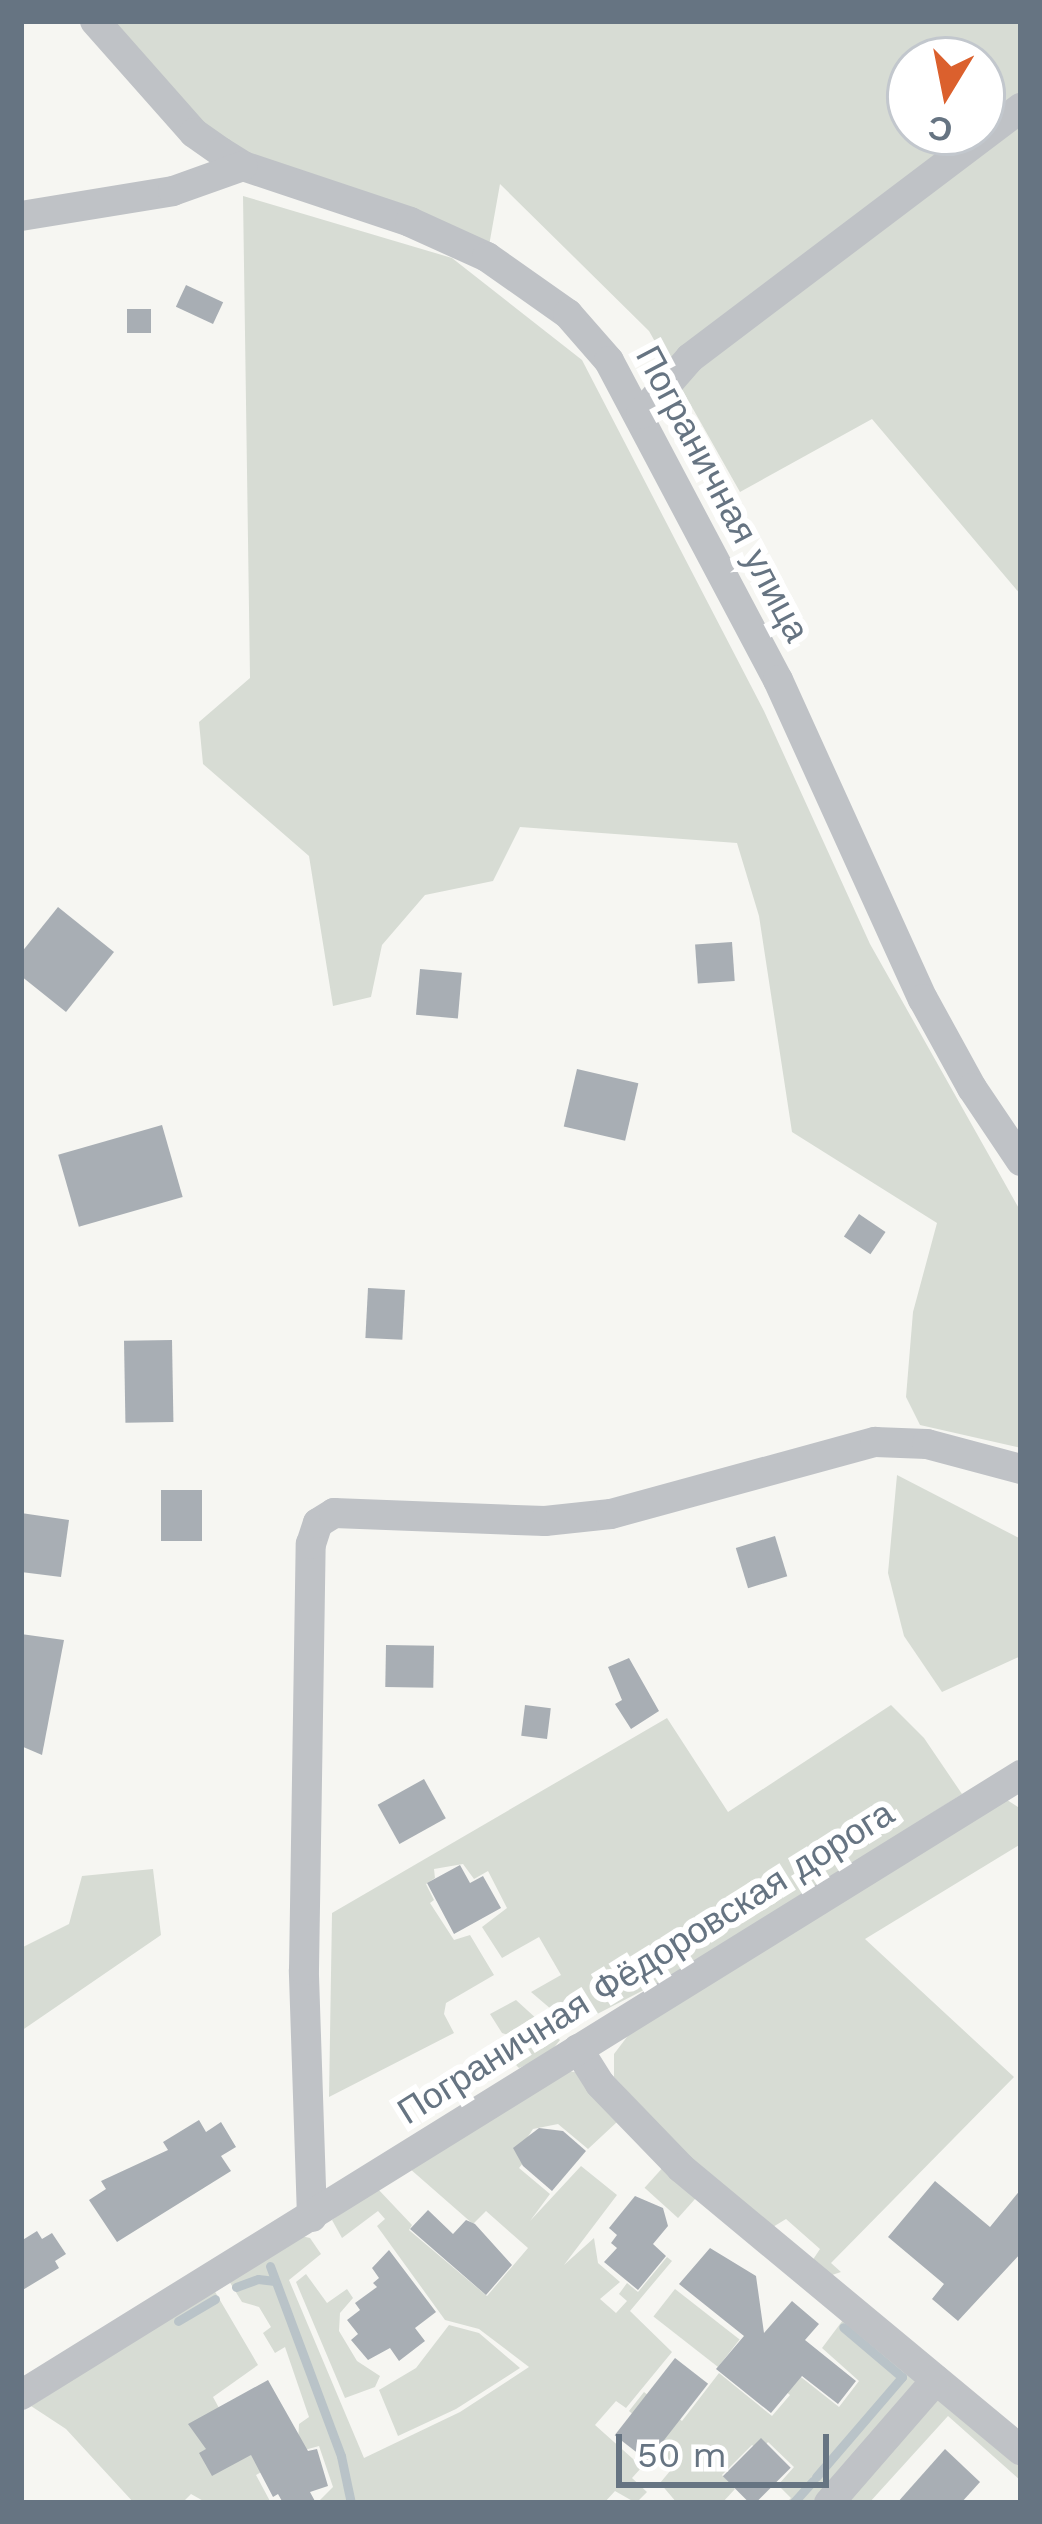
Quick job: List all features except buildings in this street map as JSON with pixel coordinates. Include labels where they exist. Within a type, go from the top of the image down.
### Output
[{"type":"street","name":"Пограничная улица","points":[[95,21],[194,134],[243,166],[410,222],[487,257],[568,314],[610,361],[778,680],[933,1019],[1021,1161]]},
{"type":"street","points":[[641,414],[690,358],[1021,108]]},
{"type":"street","points":[[21,217],[173,191],[243,166]]},
{"type":"street","points":[[312,2217],[304,1970],[311,1544],[318,1523],[334,1513],[525,1521],[611,1514],[875,1442],[928,1444],[1021,1469]]},
{"type":"street","name":"Пограничная Фёдоровская дорога","points":[[21,2395],[1021,1775]]},
{"type":"street","points":[[578,2049],[601,2084],[681,2168],[1021,2450]]},
{"type":"street","points":[[829,2503],[936,2380]]},
{"type":"shaded area","points":[[112,21],[1021,21],[1021,595],[872,419],[740,492],[649,331],[500,184],[487,257],[243,166]]},
{"type":"shaded area","points":[[243,196],[452,258],[582,360],[764,711],[870,944],[1021,1212],[1021,1448],[920,1425],[906,1397],[913,1312],[937,1223],[792,1132],[759,916],[737,843],[520,827],[493,881],[425,895],[382,945],[371,997],[333,1006],[309,856],[203,764],[199,722],[250,678]]},
{"type":"shaded area","points":[[897,1475],[1021,1539],[1021,1656],[942,1692],[904,1636],[888,1573]]},
{"type":"shaded area","points":[[891,1705],[924,1738],[962,1794],[700,1961],[572,2027],[531,1992],[561,1975],[539,1937],[502,1958],[482,1927],[507,1908],[488,1871],[474,1879],[463,1864],[434,1869],[435,1878],[426,1884],[434,1900],[430,1903],[454,1940],[470,1935],[494,1975],[446,2003],[444,2014],[454,2033],[329,2097],[332,1913],[667,1718],[728,1812]]},
{"type":"shaded area","points":[[1004,1798],[1021,1809],[1021,1844],[865,1939],[1014,2077],[831,2263],[841,2272],[826,2277],[810,2264],[820,2249],[786,2219],[768,2230],[726,2196],[614,2077],[614,2054],[630,2033]]},
{"type":"shaded area","points":[[153,1869],[161,1935],[21,2031],[21,1948],[69,1924],[82,1876]]},
{"type":"shaded area","points":[[516,2000],[560,2040],[548,2055],[519,2068],[516,2065],[529,2052],[522,2039],[502,2033],[490,2014]]},
{"type":"shaded area","points":[[567,2071],[575,2072],[617,2122],[588,2149],[558,2124],[533,2129],[527,2138],[531,2153],[519,2168],[550,2194],[530,2221],[581,2166],[617,2195],[564,2265],[594,2238],[598,2263],[620,2282],[600,2299],[616,2313],[627,2301],[619,2294],[627,2283],[638,2292],[667,2257],[672,2261],[630,2311],[672,2352],[626,2408],[616,2401],[595,2425],[642,2467],[632,2478],[647,2492],[636,2503],[615,2491],[604,2503],[317,2503],[333,2487],[319,2446],[301,2451],[299,2424],[309,2417],[285,2347],[275,2353],[263,2333],[271,2327],[259,2307],[242,2302],[229,2281],[301,2236],[310,2238],[321,2254],[289,2280],[364,2458],[460,2412],[529,2367],[479,2329],[445,2320],[377,2226],[385,2219],[378,2211],[342,2238],[332,2220],[377,2188],[412,2225],[409,2230],[487,2296],[528,2248],[486,2211],[473,2224],[409,2168]]},
{"type":"shaded area","points":[[666,2164],[699,2194],[678,2218],[645,2188]]},
{"type":"shaded area","points":[[306,2274],[327,2303],[347,2289],[353,2298],[340,2313],[339,2331],[357,2361],[380,2376],[375,2387],[345,2398],[296,2282]]},
{"type":"shaded area","points":[[675,2289],[740,2339],[718,2367],[653,2317]]},
{"type":"shaded area","points":[[214,2290],[258,2365],[213,2397],[243,2452],[290,2427],[274,2465],[256,2475],[271,2503],[207,2503],[191,2494],[182,2503],[134,2503],[66,2429],[31,2406]]},
{"type":"shaded area","points":[[843,2320],[916,2378],[913,2388],[817,2503],[786,2503],[791,2498],[778,2485],[794,2467],[768,2442],[760,2451],[752,2445],[722,2475],[735,2489],[722,2503],[677,2503],[660,2483],[670,2471],[650,2454],[662,2439],[629,2411],[644,2392],[682,2421],[719,2373],[772,2416],[790,2395],[779,2386],[792,2370],[839,2407],[859,2381],[822,2348]]},
{"type":"shaded area","points":[[449,2325],[479,2333],[520,2368],[456,2409],[398,2436],[379,2390],[416,2368]]},
{"type":"shaded area","points":[[937,2399],[1021,2458],[1021,2481],[948,2416],[869,2503],[839,2503]]},
{"type":"waterway","points":[[270,2266],[341,2456],[351,2503]]},
{"type":"waterway","points":[[236,2287],[258,2279],[275,2281]]},
{"type":"waterway","points":[[178,2321],[215,2299]]},
{"type":"waterway","points":[[816,2477],[902,2377],[843,2327]]},
{"type":"waterway","points":[[793,2503],[813,2481]]}]
